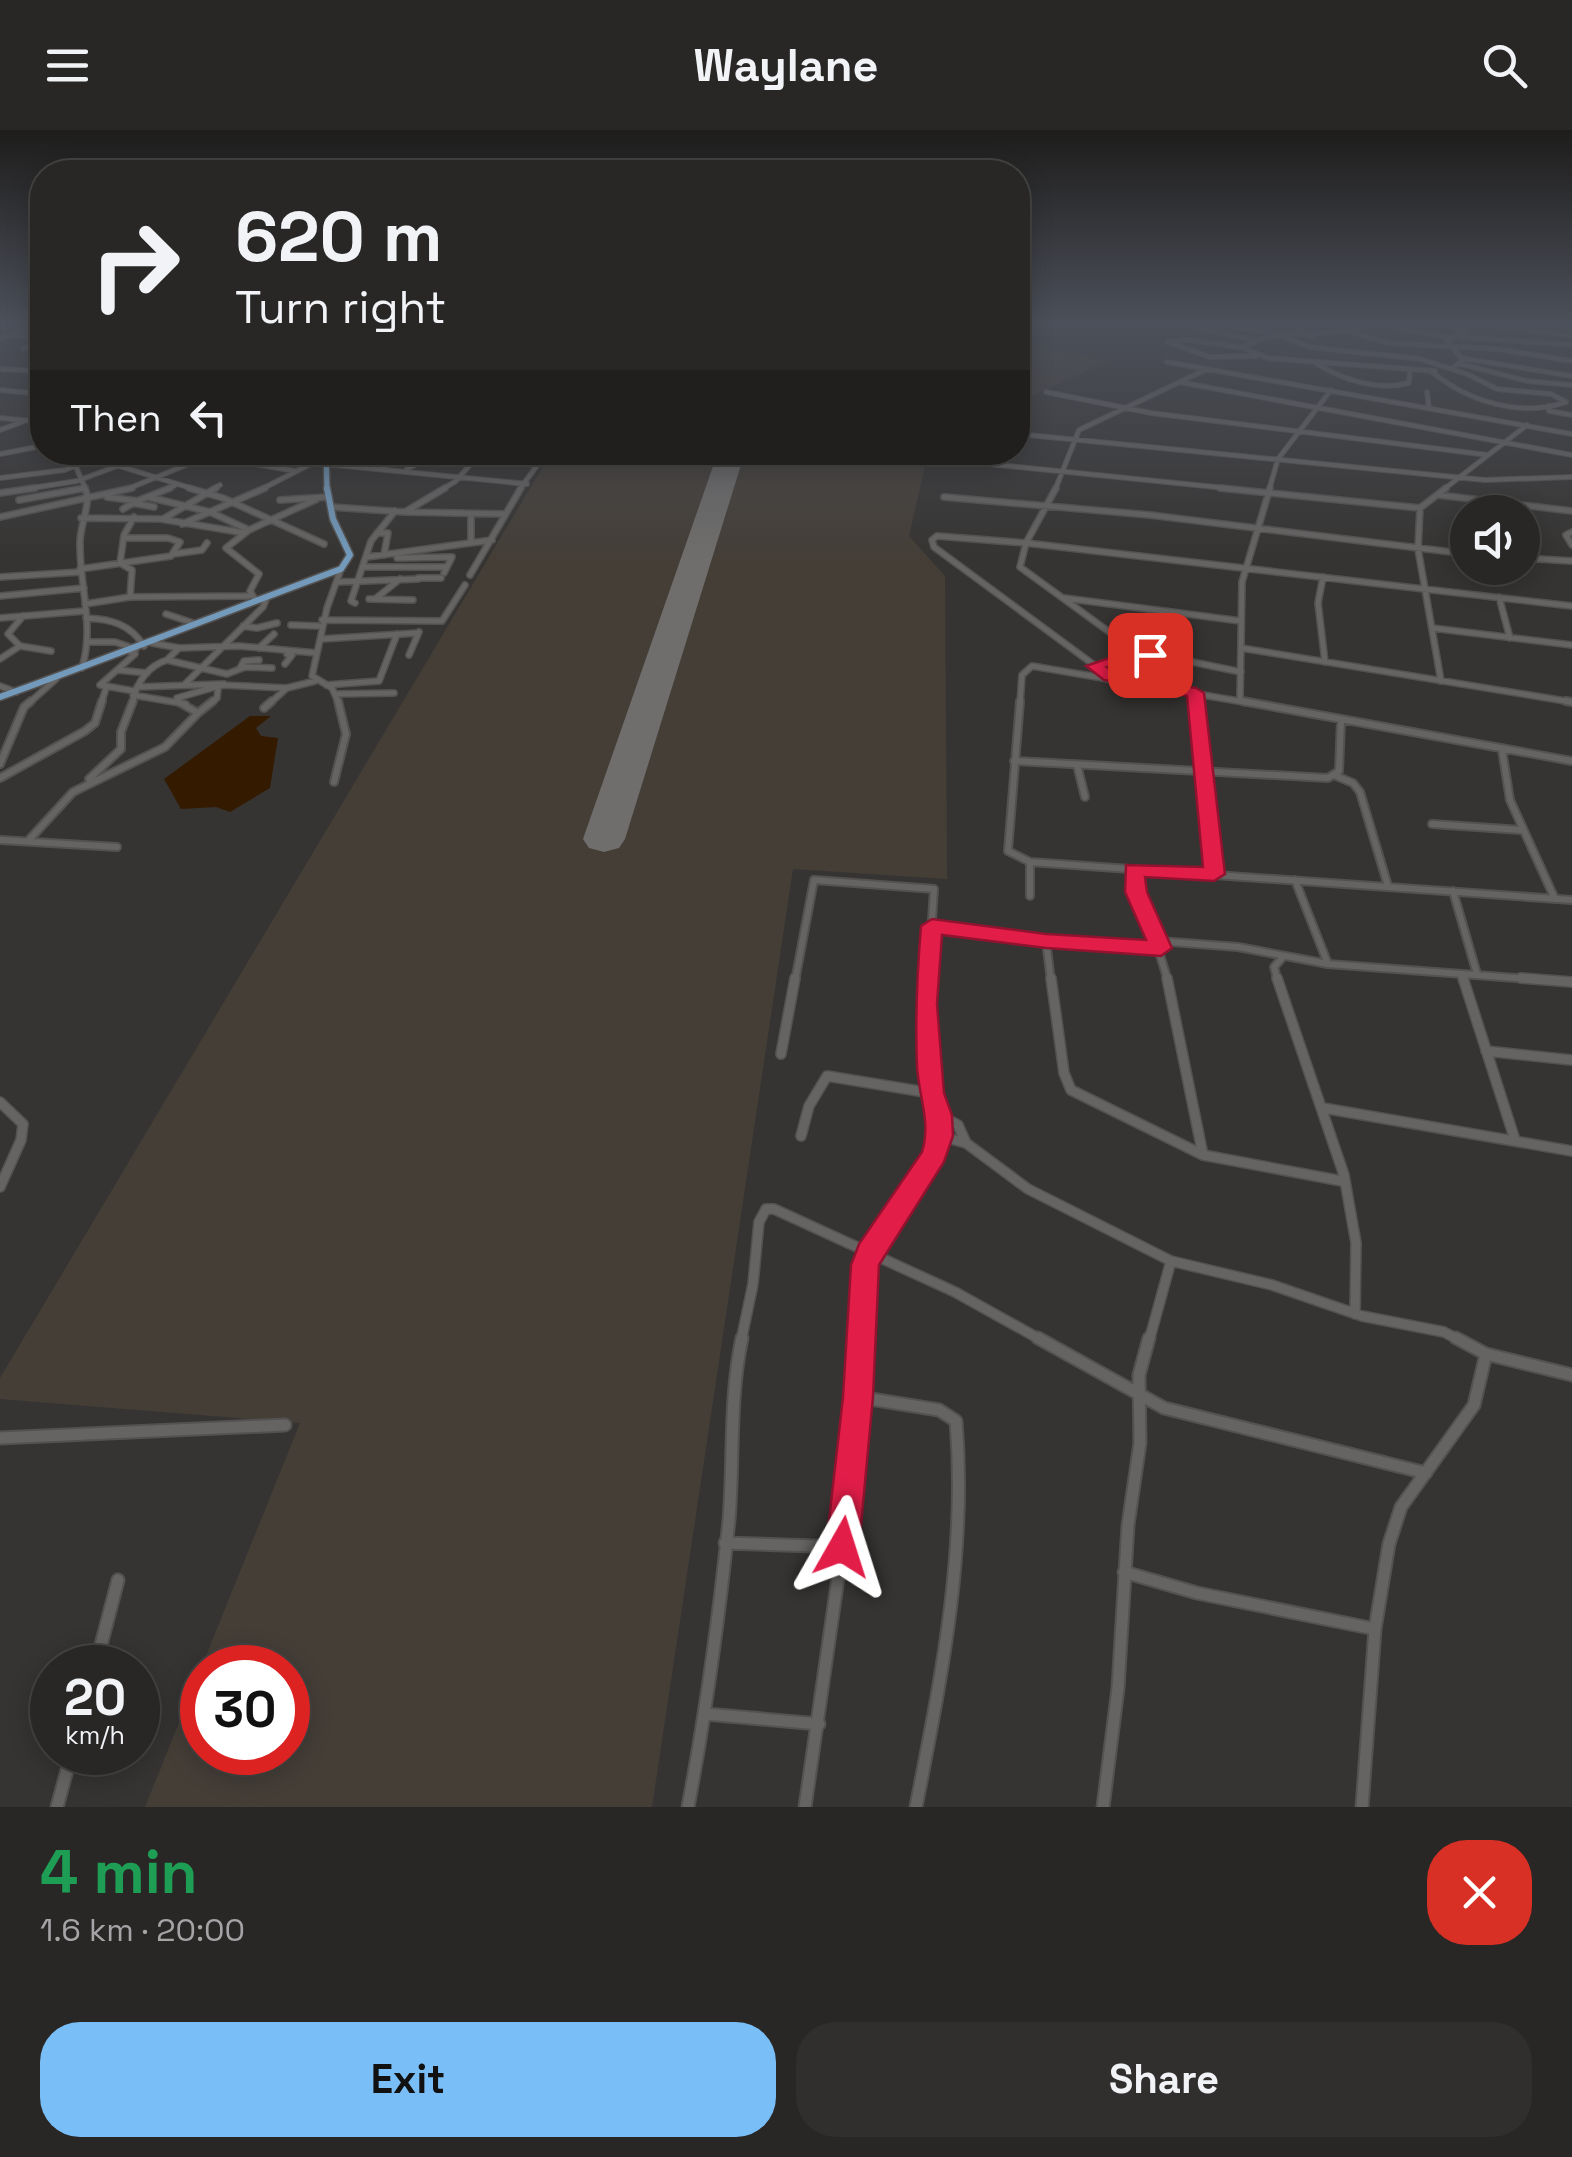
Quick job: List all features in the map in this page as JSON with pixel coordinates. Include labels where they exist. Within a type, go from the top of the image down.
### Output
[{"type":"main road","points":[[0,697],[140,647],[253,598],[267,597],[341,569],[350,555],[328,497],[326,465]]},
{"type":"street","points":[[1099,403],[1488,455]]},
{"type":"street","points":[[1132,403],[1083,427],[1074,440],[1048,508],[1026,543],[1022,570],[1140,653],[1240,672]]},
{"type":"street","points":[[1293,403],[1572,454]]},
{"type":"street","points":[[1240,700],[1240,595],[1247,568],[1278,460],[1321,403]]},
{"type":"street","points":[[1403,403],[1572,434]]},
{"type":"street","points":[[1428,403],[1429,408]]},
{"type":"street","points":[[1526,403],[1560,403]]},
{"type":"street","points":[[1548,406],[1549,411],[1572,415]]},
{"type":"street","points":[[0,418],[30,421]]},
{"type":"street","points":[[0,430],[26,421]]},
{"type":"street","points":[[1012,465],[1420,508],[1527,426]]},
{"type":"street","points":[[1030,435],[1500,481],[1572,477]]},
{"type":"street","points":[[0,454],[30,448]]},
{"type":"street","points":[[0,478],[80,465]]},
{"type":"street","points":[[0,517],[155,480],[189,465]]},
{"type":"street","points":[[261,465],[295,471]]},
{"type":"street","points":[[182,524],[245,498],[308,465]]},
{"type":"street","points":[[363,465],[526,484]]},
{"type":"street","points":[[382,469],[386,465]]},
{"type":"street","points":[[402,471],[417,465]]},
{"type":"street","points":[[405,512],[470,465]]},
{"type":"street","points":[[470,576],[537,466],[526,465]]},
{"type":"street","points":[[0,493],[82,479],[119,466],[232,502],[324,544]]},
{"type":"street","points":[[76,467],[93,497],[154,507]]},
{"type":"street","points":[[161,519],[220,485]]},
{"type":"street","points":[[123,509],[174,486]]},
{"type":"street","points":[[19,500],[85,488]]},
{"type":"street","points":[[1439,495],[1450,496]]},
{"type":"street","points":[[82,668],[88,654],[80,570],[81,518],[93,497]]},
{"type":"street","points":[[148,497],[210,512],[246,530]]},
{"type":"street","points":[[280,500],[328,497]]},
{"type":"street","points":[[944,497],[1260,528],[1450,552]]},
{"type":"street","points":[[85,506],[115,498]]},
{"type":"street","points":[[245,498],[256,503]]},
{"type":"street","points":[[81,518],[161,519],[236,532],[317,498]]},
{"type":"street","points":[[1540,506],[1572,510]]},
{"type":"street","points":[[331,507],[505,514]]},
{"type":"street","points":[[1420,508],[1418,549],[1441,681]]},
{"type":"street","points":[[355,603],[350,600],[377,533],[395,511]]},
{"type":"street","points":[[472,514],[472,542]]},
{"type":"street","points":[[120,563],[124,538],[134,517]]},
{"type":"street","points":[[0,618],[85,611],[130,597],[253,598],[259,574],[226,548],[246,530]]},
{"type":"street","points":[[1572,532],[1566,535],[1572,545]]},
{"type":"street","points":[[377,533],[388,534],[384,555]]},
{"type":"street","points":[[1110,677],[934,547],[932,540],[936,536],[1026,543],[1572,606]]},
{"type":"street","points":[[124,538],[168,538],[180,542],[174,554]]},
{"type":"street","points":[[396,558],[492,540]]},
{"type":"street","points":[[0,578],[80,570],[202,550],[207,542]]},
{"type":"street","points":[[444,573],[452,557],[451,546]]},
{"type":"street","points":[[367,557],[415,553],[452,557]]},
{"type":"street","points":[[1540,559],[1572,561]]},
{"type":"street","points":[[120,563],[132,570],[130,597]]},
{"type":"street","points":[[398,620],[412,600],[372,599],[400,580],[406,566]]},
{"type":"street","points":[[364,567],[422,567],[444,573]]},
{"type":"street","points":[[422,567],[418,585],[424,586]]},
{"type":"street","points":[[314,681],[320,623],[341,569]]},
{"type":"street","points":[[338,582],[400,580],[444,573]]},
{"type":"street","points":[[1323,578],[1318,603],[1324,662]]},
{"type":"street","points":[[291,625],[442,621],[465,585]]},
{"type":"street","points":[[0,596],[84,588]]},
{"type":"street","points":[[176,698],[220,646],[263,607],[267,597]]},
{"type":"street","points":[[1060,597],[1241,621]]},
{"type":"street","points":[[1499,598],[1510,638]]},
{"type":"street","points":[[85,611],[120,622],[136,633],[140,647]]},
{"type":"street","points":[[166,614],[196,624]]},
{"type":"street","points":[[23,616],[8,634],[20,646],[51,652]]},
{"type":"street","points":[[409,655],[427,620]]},
{"type":"street","points":[[242,626],[277,624]]},
{"type":"street","points":[[1432,628],[1572,645]]},
{"type":"street","points":[[321,639],[418,633]]},
{"type":"street","points":[[259,648],[274,634]]},
{"type":"street","points":[[135,691],[166,684],[287,688],[314,681],[326,685],[380,681],[397,634]]},
{"type":"street","points":[[87,642],[316,653]]},
{"type":"street","points":[[0,659],[20,646]]},
{"type":"street","points":[[140,647],[100,685],[176,698],[192,705],[198,713]]},
{"type":"street","points":[[167,660],[179,648]]},
{"type":"street","points":[[1241,648],[1572,702]]},
{"type":"street","points":[[257,664],[265,653],[292,655],[285,664]]},
{"type":"street","points":[[1094,666],[1140,653]]},
{"type":"street","points":[[28,841],[121,750],[121,732],[135,691],[155,663],[167,660],[227,674],[257,664],[272,668]]},
{"type":"street","points":[[1572,762],[1041,665],[1024,671],[1008,851],[1030,862],[1572,900]]},
{"type":"street","points":[[118,670],[147,673]]},
{"type":"street","points":[[176,698],[220,687],[230,679],[227,674]]},
{"type":"street","points":[[0,764],[24,707],[56,679]]},
{"type":"street","points":[[326,685],[335,694],[346,718],[345,751],[334,782]]},
{"type":"street","points":[[0,686],[16,692]]},
{"type":"street","points":[[204,688],[220,687]]},
{"type":"street","points":[[84,784],[165,746],[217,698],[220,687]]},
{"type":"street","points":[[0,778],[85,731],[95,722],[106,688]]},
{"type":"street","points":[[264,708],[287,688]]},
{"type":"street","points":[[1196,693],[1201,774],[1214,874]]},
{"type":"street","points":[[335,694],[394,694]]},
{"type":"street","points":[[1336,776],[1342,720]]},
{"type":"street","points":[[1502,750],[1506,787],[1520,830],[1554,899]]},
{"type":"street","points":[[1014,761],[1201,774],[1336,776],[1351,782],[1364,798],[1368,828],[1388,886]]},
{"type":"street","points":[[1076,765],[1086,797]]},
{"type":"street","points":[[1432,824],[1520,830]]},
{"type":"street","points":[[0,840],[117,847]]},
{"type":"street","points":[[1030,862],[1030,896]]},
{"type":"street","points":[[1134,870],[1136,892],[1160,944],[1187,1093],[1203,1155]]},
{"type":"street","points":[[781,1054],[814,880],[931,887],[934,890],[926,1004],[931,1093],[939,1115],[940,1136],[935,1154],[869,1252],[862,1286],[858,1397],[842,1547],[805,1807]]},
{"type":"street","points":[[1295,880],[1328,964]]},
{"type":"street","points":[[1453,892],[1477,974]]},
{"type":"street","points":[[932,926],[1046,941],[1238,947],[1328,964],[1572,982]]},
{"type":"street","points":[[1046,941],[1064,1073],[1071,1090],[1203,1155],[1342,1181]]},
{"type":"street","points":[[1284,957],[1274,967],[1323,1108],[1356,1242],[1354,1314]]},
{"type":"street","points":[[1462,974],[1516,1140]]},
{"type":"street","points":[[1486,1051],[1572,1060]]},
{"type":"street","points":[[800,1136],[809,1106],[827,1076],[931,1093]]},
{"type":"street","points":[[0,1102],[23,1124],[21,1140],[0,1187]]},
{"type":"street","points":[[1323,1108],[1572,1151]]},
{"type":"street","points":[[939,1115],[958,1125],[966,1144]]},
{"type":"street","points":[[940,1136],[966,1144],[1028,1189],[1171,1261],[1272,1285],[1354,1314],[1444,1332],[1486,1354],[1572,1375]]},
{"type":"street","points":[[688,1807],[706,1714],[725,1544],[733,1380],[752,1284],[760,1215],[774,1208],[955,1292],[1164,1408],[1426,1473]]},
{"type":"street","points":[[1103,1807],[1118,1688],[1124,1572],[1140,1443],[1139,1393],[1144,1352],[1171,1261]]},
{"type":"street","points":[[1362,1807],[1375,1629],[1389,1544],[1401,1507],[1474,1405],[1486,1354]]},
{"type":"street","points":[[858,1397],[940,1410],[956,1421],[962,1468],[951,1612],[916,1807]]},
{"type":"street","points":[[0,1438],[285,1425]]},
{"type":"street","points":[[725,1544],[842,1547]]},
{"type":"street","points":[[1124,1572],[1197,1593],[1375,1629]]},
{"type":"street","points":[[100,1645],[118,1580]]},
{"type":"street","points":[[706,1714],[819,1724]]},
{"type":"street","points":[[57,1807],[66,1775]]},
{"type":"shaded area","points":[[544,465],[925,465],[909,536],[945,576],[947,879],[793,869],[652,1807],[145,1807],[180,1720],[180,1775],[310,1775],[310,1645],[210,1645],[300,1423],[0,1399],[0,1378]]},
{"type":"shaded area","points":[[250,716],[271,716],[256,728],[261,736],[278,738],[270,788],[230,812],[216,807],[181,809],[164,779]]},
{"type":"runway","points":[[604,839],[728,465]]},
{"type":"route","points":[[842,1547],[858,1397],[865,1265],[869,1252],[935,1154],[940,1136],[939,1115],[931,1093],[926,1004],[932,926],[1046,941],[1161,948],[1136,892],[1134,870],[1214,874],[1201,774],[1196,693],[1110,677],[1094,666],[1138,653],[1150,655]]}]
